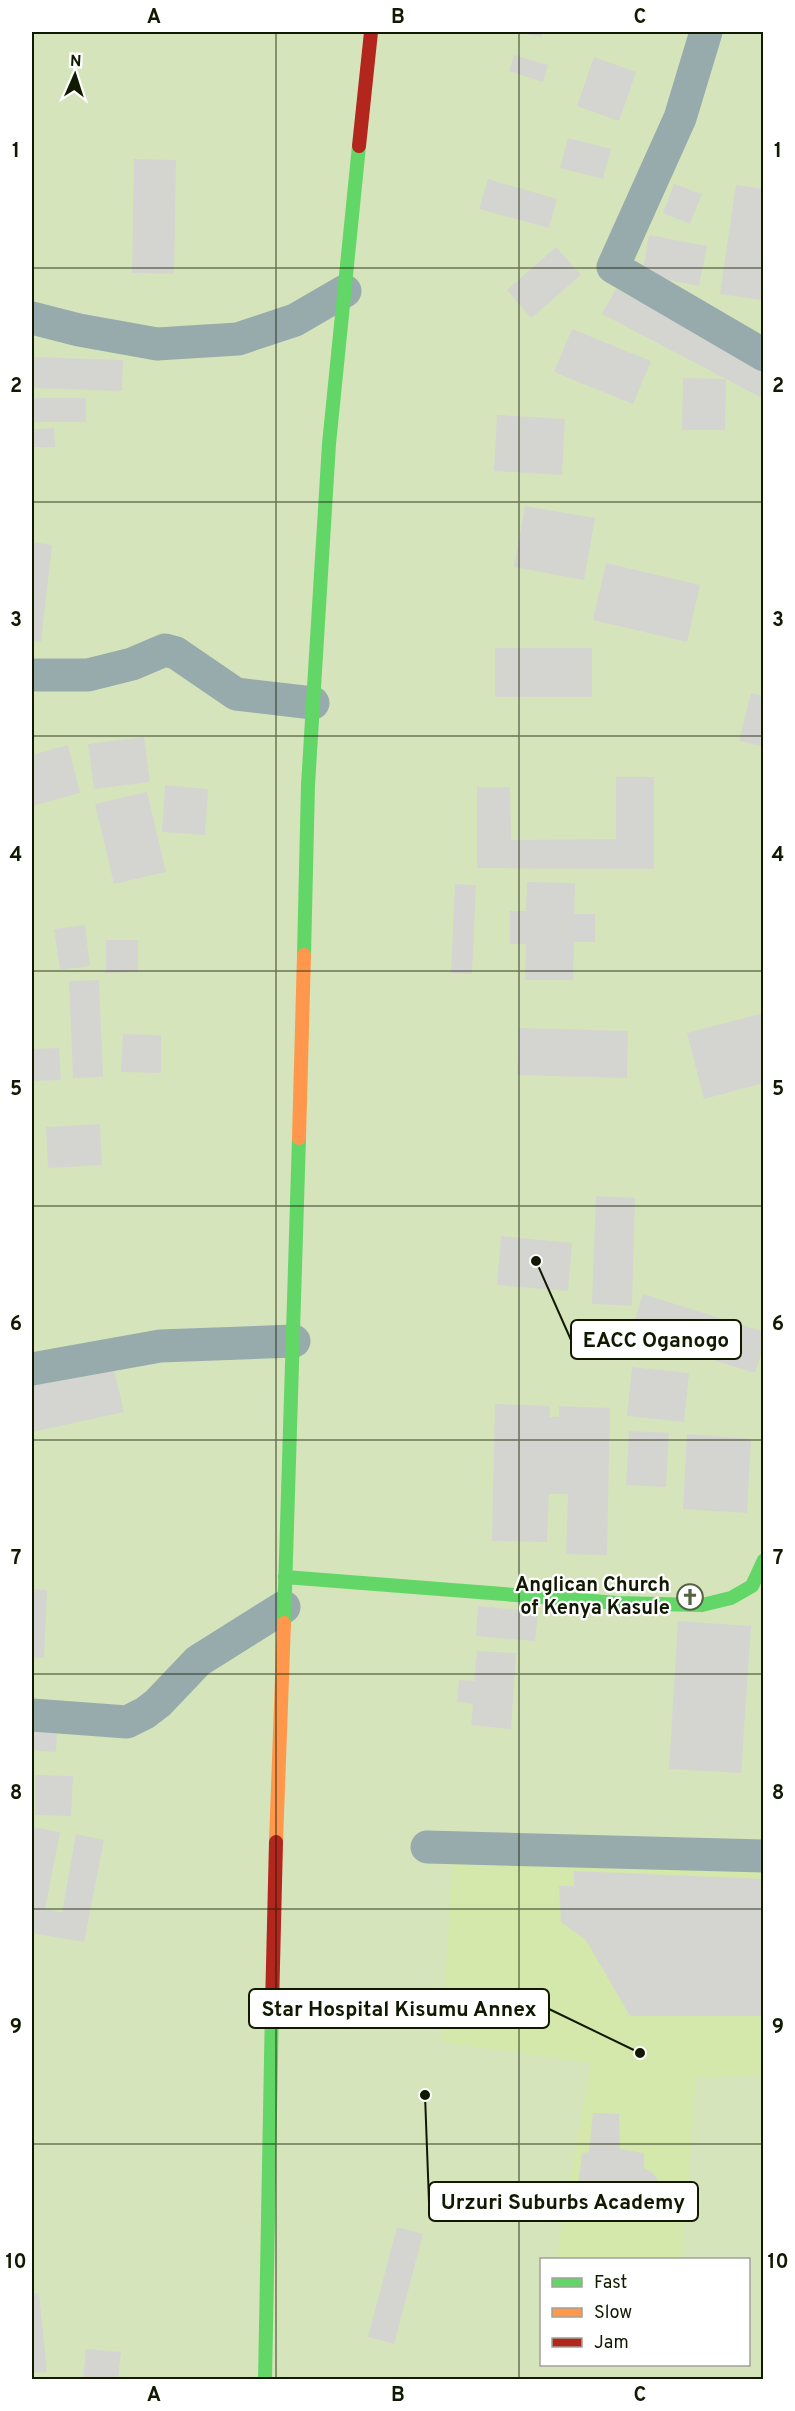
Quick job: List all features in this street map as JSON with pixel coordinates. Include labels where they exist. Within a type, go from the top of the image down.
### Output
[{"type":"street","points":[[265,2379],[276,1836],[294,1341],[308,785],[329,444],[370,32]]},
{"type":"street","points":[[706,32],[680,118],[613,267],[764,354]]},
{"type":"street","points":[[32,318],[79,330],[157,344],[238,339],[295,320],[345,291]]},
{"type":"street","points":[[32,675],[88,675],[132,664],[165,650],[176,653],[236,694],[313,703]]},
{"type":"street","points":[[32,1369],[160,1346],[294,1341]]},
{"type":"street","points":[[32,1715],[127,1722],[158,1703],[198,1661],[284,1592],[702,1605],[731,1598],[752,1586],[764,1560]]},
{"type":"street","points":[[427,1847],[764,1856]]},
{"type":"shaded area","points":[[453,1861],[763,1872],[763,2075],[696,2078],[682,2258],[556,2258],[591,2063],[441,2042]]},
{"type":"building","points":[[517,32],[543,32],[542,37]]},
{"type":"building","points":[[514,55],[548,65],[543,82],[509,71]]},
{"type":"building","points":[[594,57],[636,72],[619,121],[577,106]]},
{"type":"building","points":[[568,138],[611,149],[603,179],[560,168]]},
{"type":"building","points":[[134,159],[176,160],[174,274],[132,273]]},
{"type":"building","points":[[488,179],[557,199],[549,228],[479,209]]},
{"type":"building","points":[[674,184],[702,194],[690,224],[663,213]]},
{"type":"building","points":[[736,185],[764,189],[764,279],[761,300],[720,294]]},
{"type":"building","points":[[649,235],[707,246],[699,286],[642,275]]},
{"type":"building","points":[[556,247],[581,275],[531,318],[507,290]]},
{"type":"building","points":[[616,289],[764,367],[764,399],[602,314]]},
{"type":"building","points":[[572,329],[651,361],[633,404],[554,372]]},
{"type":"building","points":[[32,357],[123,360],[122,391],[32,388]]},
{"type":"building","points":[[683,378],[726,379],[725,430],[682,430]]},
{"type":"building","points":[[32,398],[86,398],[86,422],[32,422]]},
{"type":"building","points":[[497,415],[565,419],[562,475],[494,471]]},
{"type":"building","points":[[54,428],[55,447],[32,447],[32,429]]},
{"type":"building","points":[[525,506],[595,518],[584,580],[514,567]]},
{"type":"building","points":[[32,542],[52,545],[41,642],[32,641]]},
{"type":"building","points":[[606,563],[700,585],[687,642],[593,620]]},
{"type":"building","points":[[495,648],[592,648],[592,697],[495,697]]},
{"type":"building","points":[[751,693],[764,696],[764,747],[739,741]]},
{"type":"building","points":[[144,737],[150,782],[94,789],[88,744]]},
{"type":"building","points":[[68,745],[80,793],[32,806],[32,755]]},
{"type":"building","points":[[616,777],[654,777],[654,869],[477,868],[477,787],[510,787],[511,840],[616,839]]},
{"type":"building","points":[[165,785],[208,789],[205,835],[162,832]]},
{"type":"building","points":[[147,792],[166,872],[114,884],[95,804]]},
{"type":"building","points":[[527,882],[575,883],[574,914],[595,914],[595,942],[574,942],[573,980],[525,980],[526,944],[510,944],[510,911],[526,911]]},
{"type":"building","points":[[455,884],[476,885],[472,974],[451,973]]},
{"type":"building","points":[[85,925],[90,966],[60,970],[54,929]]},
{"type":"building","points":[[106,940],[138,940],[138,972],[106,973]]},
{"type":"building","points":[[99,980],[103,1077],[73,1078],[69,981]]},
{"type":"building","points":[[764,1013],[764,1083],[704,1099],[687,1033]]},
{"type":"building","points":[[519,1028],[628,1031],[627,1078],[517,1075]]},
{"type":"building","points":[[123,1034],[161,1035],[161,1073],[121,1072]]},
{"type":"building","points":[[59,1048],[61,1080],[32,1081],[32,1049]]},
{"type":"building","points":[[100,1124],[102,1165],[48,1168],[46,1127]]},
{"type":"building","points":[[596,1196],[635,1198],[632,1306],[592,1304]]},
{"type":"building","points":[[501,1236],[572,1243],[568,1291],[497,1285]]},
{"type":"building","points":[[643,1294],[764,1332],[764,1346],[755,1373],[630,1334]]},
{"type":"building","points":[[113,1365],[124,1412],[32,1432],[32,1382]]},
{"type":"building","points":[[632,1367],[689,1373],[684,1422],[627,1416]]},
{"type":"building","points":[[495,1404],[550,1406],[550,1417],[559,1417],[559,1406],[610,1408],[607,1555],[566,1554],[568,1494],[549,1494],[547,1542],[492,1541]]},
{"type":"building","points":[[629,1431],[669,1433],[666,1487],[626,1485]]},
{"type":"building","points":[[687,1434],[751,1439],[747,1513],[683,1509]]},
{"type":"building","points":[[32,1589],[47,1590],[44,1658],[32,1657]]},
{"type":"building","points":[[478,1606],[538,1612],[535,1641],[476,1636]]},
{"type":"building","points":[[678,1621],[751,1626],[741,1773],[669,1769]]},
{"type":"building","points":[[477,1651],[516,1653],[511,1729],[471,1725],[473,1704],[457,1702],[459,1680],[474,1681]]},
{"type":"building","points":[[32,1730],[57,1731],[56,1752],[32,1750]]},
{"type":"building","points":[[35,1775],[73,1776],[71,1816],[35,1815]]},
{"type":"building","points":[[32,1827],[60,1832],[45,1909],[62,1912],[76,1834],[104,1840],[84,1942],[32,1933]]},
{"type":"building","points":[[574,1871],[764,1879],[764,2016],[630,2016],[586,1940],[561,1922],[559,1886],[574,1886]]},
{"type":"building","points":[[593,2113],[619,2114],[620,2149],[644,2153],[644,2168],[653,2173],[661,2185],[656,2215],[616,2216],[615,2206],[588,2206],[577,2197],[582,2153],[589,2152]]},
{"type":"building","points":[[397,2227],[423,2234],[394,2344],[368,2337]]},
{"type":"building","points":[[39,2293],[47,2372],[32,2373],[32,2294]]},
{"type":"building","points":[[86,2349],[121,2352],[118,2380],[83,2380]]},
{"type":"traffic: fast","points":[[304,955],[308,785],[329,444],[359,146]]},
{"type":"traffic: fast","points":[[284,1623],[299,1138]]},
{"type":"traffic: fast","points":[[285,1577],[618,1603],[702,1605],[731,1598],[752,1586],[764,1560]]},
{"type":"traffic: fast","points":[[265,2380],[272,2006]]},
{"type":"traffic: slow","points":[[299,1138],[304,955]]},
{"type":"traffic: slow","points":[[276,1842],[284,1623]]},
{"type":"traffic: jam","points":[[359,146],[371,32]]},
{"type":"traffic: jam","points":[[272,2006],[276,1842]]},
{"type":"place","name":"EACC Oganogo","points":[[536,1261]]},
{"type":"place","name":"Anglican Church of Kenya Kasule","points":[[690,1597]]},
{"type":"place","name":"Star Hospital Kisumu Annex","points":[[640,2053]]},
{"type":"place","name":"Urzuri Suburbs Academy","points":[[425,2095]]}]
